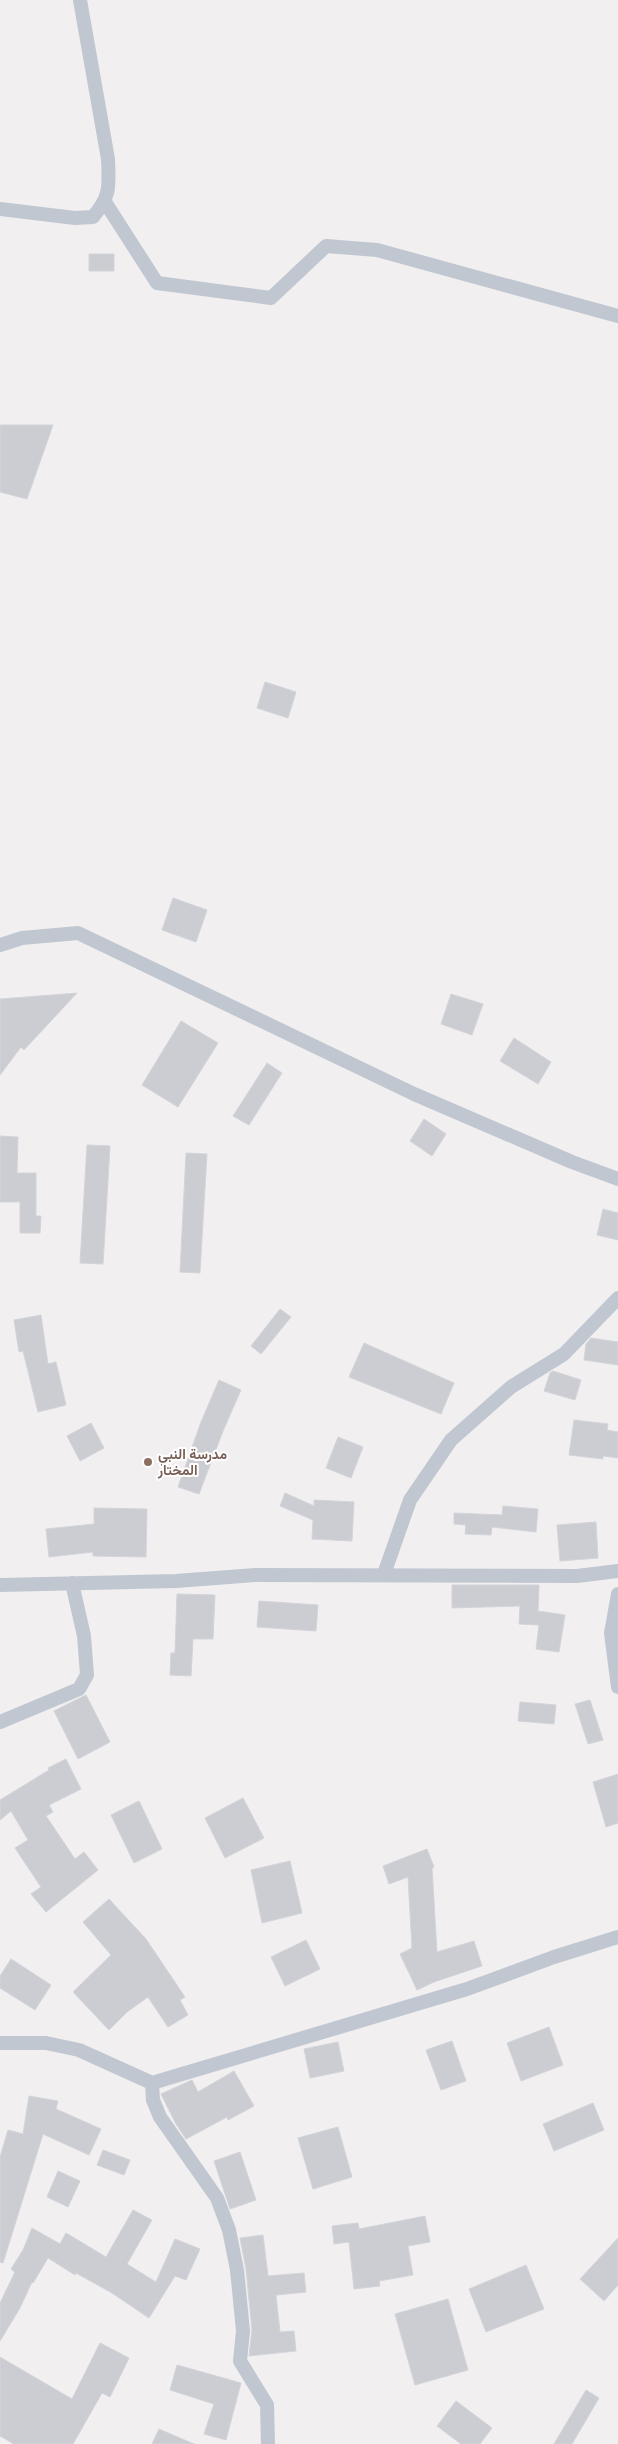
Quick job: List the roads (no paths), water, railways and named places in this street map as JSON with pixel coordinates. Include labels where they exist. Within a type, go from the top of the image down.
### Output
[{"type":"street","points":[[0,209],[75,218],[92,217],[105,202],[109,182],[108,159],[80,0]]},
{"type":"street","points":[[105,202],[157,283],[271,298],[326,246],[377,250],[618,316]]},
{"type":"street","points":[[0,945],[22,938],[78,933],[414,1094],[572,1162],[618,1178]]},
{"type":"street","points":[[384,1574],[410,1500],[451,1440],[511,1388],[564,1354],[618,1298]]},
{"type":"street","points":[[0,1585],[176,1581],[255,1575],[577,1576],[618,1571]]},
{"type":"street","points":[[0,1722],[80,1689],[87,1675],[84,1636],[72,1583]]},
{"type":"street","points":[[618,1594],[611,1633],[618,1687]]},
{"type":"street","points":[[0,2043],[46,2043],[79,2050],[152,2083],[467,1989],[554,1957],[618,1937]]},
{"type":"street","points":[[152,2083],[153,2100],[160,2117],[217,2198],[229,2230],[237,2270],[243,2331],[240,2361],[267,2405],[268,2444]]},
{"type":"place","name":"مدرسة النبي المختار","points":[[148,1462]]}]
